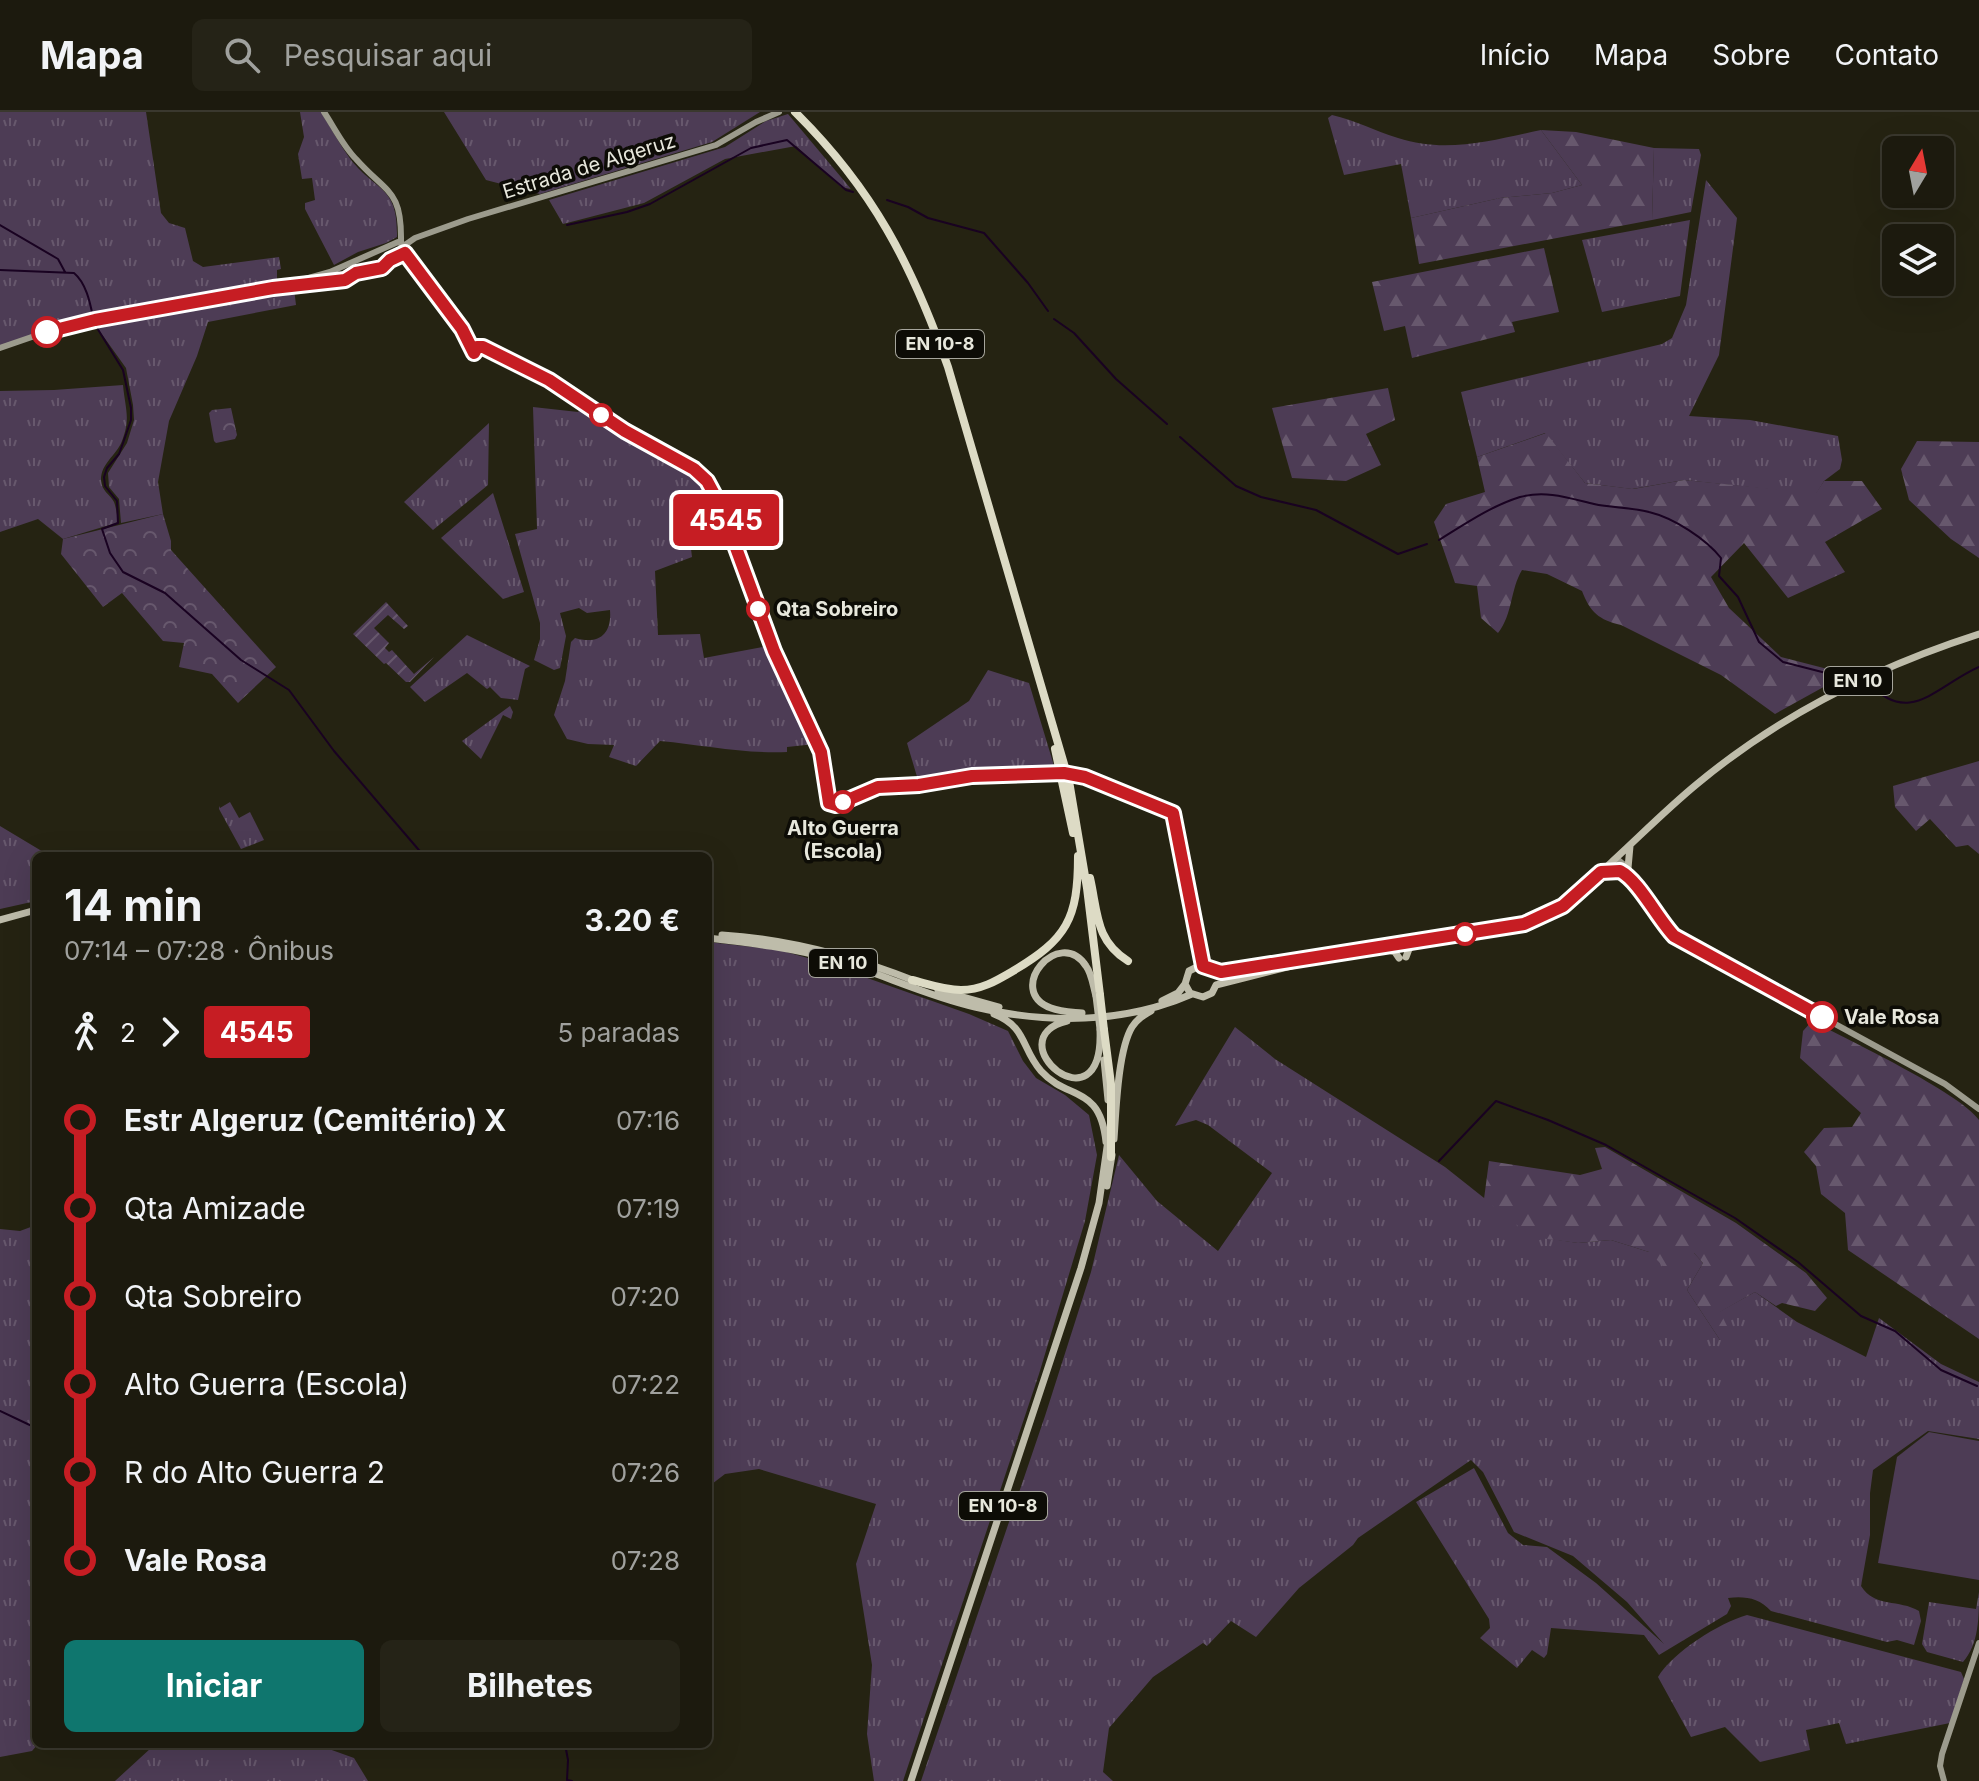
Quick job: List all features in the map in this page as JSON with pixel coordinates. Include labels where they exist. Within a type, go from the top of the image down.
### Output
[{"type":"highway","name":"EN 10-8","points":[[795,112],[817,133],[860,186],[887,227],[915,281],[948,367],[1057,735],[1078,828],[1111,1084],[1108,1156]]},
{"type":"highway","name":"EN 10-8","points":[[1018,609],[1053,737],[1089,922]]},
{"type":"highway","points":[[1078,828],[1101,933],[1112,949],[1128,961]]},
{"type":"highway","points":[[912,980],[945,988],[972,989],[991,984],[1051,946],[1069,920],[1077,893],[1078,855]]},
{"type":"main road","points":[[324,112],[356,159],[392,194],[400,212],[400,244],[396,254],[402,255],[406,251],[400,244]]},
{"type":"main road","name":"Estrada de Algeruz","points":[[273,288],[342,268],[468,219],[716,145],[779,112]]},
{"type":"main road","name":"Estrada de Algeruz","points":[[0,348],[58,328],[93,320],[346,278],[402,255]]},
{"type":"main road","points":[[342,268],[348,270],[346,278]]},
{"type":"main road","name":"EN 10","points":[[1216,985],[1323,958],[1535,920],[1563,906],[1711,772],[1779,724],[1871,674],[1979,634]]},
{"type":"main road","points":[[1626,870],[1631,845]]},
{"type":"main road","points":[[1616,858],[1662,924],[1674,936],[1945,1084],[1979,1109]]},
{"type":"main road","points":[[1601,872],[1626,870]]},
{"type":"main road","points":[[0,917],[32,909]]},
{"type":"main road","name":"EN 10","points":[[712,936],[768,937],[797,943],[848,957],[960,997],[1004,1008],[1052,1013],[1084,1016],[1153,1004],[1178,993],[1185,984]]},
{"type":"main road","name":"EN 10","points":[[712,937],[807,953],[864,969],[973,1007],[1051,1018],[1156,1008],[1192,994]]},
{"type":"main road","points":[[1379,947],[1403,958],[1418,941]]},
{"type":"main road","points":[[1084,1016],[1050,1008],[1039,1000],[1033,981],[1041,963],[1050,956],[1061,954],[1081,961],[1098,996]]},
{"type":"main road","name":"EN 10","points":[[1212,970],[1221,972],[1323,958]]},
{"type":"main road","points":[[1195,967],[1212,970],[1216,985],[1208,996],[1192,994],[1185,984],[1187,974],[1195,967]]},
{"type":"main road","points":[[973,1007],[1002,1017],[1013,1025],[1025,1039],[1041,1071],[1079,1093],[1095,1107],[1105,1132],[1108,1156]]},
{"type":"main road","points":[[1108,1156],[1129,1034],[1139,1019],[1156,1008]]},
{"type":"main road","points":[[1084,1016],[1060,1023],[1048,1032],[1043,1053],[1057,1074],[1077,1077],[1092,1070],[1100,1054],[1102,1030]]},
{"type":"main road","name":"EN 10-8","points":[[912,1781],[1098,1222],[1108,1156]]},
{"type":"main road","points":[[1944,1781],[1940,1766],[1942,1754],[1979,1643]]},
{"type":"green space","points":[[0,112],[146,112],[161,213],[169,223],[185,228],[193,261],[203,267],[279,257],[281,269],[277,270],[277,282],[95,317],[0,348]]},
{"type":"green space","points":[[300,112],[321,112],[351,160],[390,199],[397,237],[334,265],[305,209],[305,203],[315,200],[312,178],[302,179],[298,154],[304,137]]},
{"type":"green space","points":[[444,112],[760,112],[712,142],[540,194],[486,180]]},
{"type":"green space","points":[[788,114],[851,189],[841,187],[796,146],[725,159],[644,203],[563,224],[549,200],[725,147],[766,121]]},
{"type":"green space","points":[[1332,115],[1398,138],[1434,145],[1470,144],[1541,130],[1582,185],[1552,193],[1500,198],[1411,218],[1401,164],[1344,175],[1328,118]]},
{"type":"green space","points":[[1541,130],[1576,132],[1654,148],[1652,220],[1419,264],[1411,218],[1500,198],[1552,193],[1582,185]]},
{"type":"green space","points":[[1654,148],[1699,149],[1701,155],[1691,212],[1652,220]]},
{"type":"green space","points":[[1706,180],[1737,218],[1719,355],[1689,416],[1750,420],[1838,436],[1842,460],[1840,469],[1824,481],[1816,494],[1684,480],[1632,489],[1585,483],[1545,433],[1477,457],[1461,392],[1662,344],[1672,338],[1686,305]]},
{"type":"green space","points":[[1690,220],[1680,296],[1602,312],[1582,240]]},
{"type":"green space","points":[[1544,248],[1559,312],[1512,322],[1515,332],[1412,358],[1405,326],[1384,331],[1372,282]]},
{"type":"green space","points":[[294,289],[296,305],[208,322],[169,421],[158,482],[163,514],[121,523],[119,499],[109,487],[108,473],[127,443],[134,420],[133,405],[126,368],[96,326]]},
{"type":"green space","points":[[123,385],[127,413],[125,433],[103,469],[101,480],[104,490],[114,502],[118,521],[63,539],[38,519],[0,532],[0,391]]},
{"type":"green space","points":[[1388,388],[1395,420],[1366,434],[1381,465],[1346,481],[1292,478],[1272,408]]},
{"type":"green space","points":[[583,406],[652,450],[690,469],[713,496],[727,536],[691,549],[692,557],[655,571],[658,635],[700,634],[704,658],[768,646],[815,744],[787,747],[787,752],[771,752],[660,741],[636,766],[609,757],[614,745],[567,739],[554,715],[565,681],[571,642],[575,638],[591,640],[602,636],[609,625],[610,610],[587,613],[579,608],[560,613],[566,636],[560,668],[554,670],[534,660],[540,639],[540,623],[515,534],[537,529],[533,407],[578,412]]},
{"type":"green space","points":[[231,408],[237,435],[235,439],[216,443],[209,413]]},
{"type":"green space","points":[[489,423],[488,485],[433,530],[404,502]]},
{"type":"green space","points":[[1546,433],[1585,483],[1633,489],[1684,480],[1816,493],[1824,481],[1862,481],[1882,509],[1825,542],[1845,572],[1788,598],[1744,543],[1711,577],[1729,608],[1781,657],[1847,674],[1775,714],[1721,675],[1601,618],[1592,610],[1582,591],[1547,574],[1522,570],[1498,633],[1481,618],[1477,586],[1455,583],[1434,522],[1446,504],[1485,492],[1477,457]]},
{"type":"green space","points":[[1917,441],[1979,442],[1979,558],[1951,539],[1909,500],[1901,469]]},
{"type":"green space","points":[[493,493],[524,592],[503,599],[441,538]]},
{"type":"green space","points":[[163,514],[171,550],[276,667],[238,703],[212,674],[179,667],[184,643],[163,641],[122,593],[103,607],[61,554],[63,539]]},
{"type":"green space","points":[[386,602],[408,626],[404,629],[388,615],[374,628],[389,643],[385,648],[389,652],[392,650],[414,674],[434,657],[410,682],[384,664],[353,634]]},
{"type":"green space","points":[[467,635],[530,666],[525,669],[518,700],[501,698],[467,673],[425,702],[410,687]]},
{"type":"green space","points":[[988,670],[1029,683],[1055,769],[969,773],[918,780],[907,743],[969,701]]},
{"type":"green space","points":[[510,706],[513,712],[511,719],[503,715],[481,759],[462,741]]},
{"type":"green space","points":[[1979,761],[1979,854],[1968,845],[1956,847],[1930,819],[1916,831],[1895,807],[1893,786]]},
{"type":"green space","points":[[230,802],[239,818],[250,812],[264,840],[241,849],[219,809],[219,806]]},
{"type":"green space","points":[[0,826],[43,852],[32,852],[32,902],[0,909]]},
{"type":"green space","points":[[712,942],[779,950],[822,962],[1008,1031],[1023,1061],[1036,1078],[1065,1095],[1089,1115],[1097,1155],[1085,1221],[1039,1374],[903,1781],[874,1781],[867,1734],[872,1665],[856,1564],[876,1504],[759,1469],[725,1474],[712,1484]]},
{"type":"green space","points":[[1812,1021],[1927,1081],[1968,1108],[1979,1120],[1979,1339],[1848,1250],[1845,1213],[1821,1194],[1816,1166],[1804,1152],[1824,1128],[1852,1127],[1861,1113],[1800,1058],[1803,1031]]},
{"type":"green space","points":[[1235,1027],[1275,1059],[1445,1167],[1532,1236],[1578,1243],[1611,1240],[1649,1252],[1694,1253],[1703,1263],[1687,1290],[1720,1340],[1719,1312],[1755,1292],[1797,1322],[1866,1357],[1879,1318],[1941,1364],[1979,1382],[1979,1439],[1928,1431],[1873,1470],[1870,1535],[1861,1586],[1873,1598],[1919,1611],[1921,1621],[1914,1645],[1897,1640],[1887,1642],[1771,1611],[1762,1603],[1734,1597],[1728,1598],[1731,1606],[1727,1614],[1659,1655],[1644,1635],[1551,1628],[1544,1658],[1532,1650],[1517,1668],[1480,1638],[1490,1628],[1489,1619],[1416,1502],[1474,1468],[1508,1533],[1523,1545],[1547,1547],[1596,1583],[1664,1644],[1627,1602],[1573,1556],[1514,1532],[1483,1472],[1471,1460],[1358,1538],[1299,1588],[1256,1637],[1231,1621],[1207,1646],[1203,1643],[1153,1677],[1109,1728],[1103,1772],[1113,1781],[921,1781],[1091,1272],[1119,1155],[1157,1201],[1218,1251],[1272,1173],[1208,1125],[1196,1120],[1175,1126]]},
{"type":"green space","points":[[1605,1147],[1736,1223],[1806,1273],[1827,1298],[1815,1311],[1782,1303],[1776,1306],[1755,1292],[1720,1312],[1733,1338],[1720,1340],[1687,1290],[1703,1263],[1694,1253],[1668,1271],[1649,1252],[1611,1240],[1578,1243],[1532,1237],[1484,1199],[1489,1161],[1580,1175],[1602,1169],[1595,1148]]},
{"type":"green space","points":[[32,1226],[32,1748],[35,1748],[0,1757],[0,1229],[20,1231]]},
{"type":"green space","points":[[1929,1432],[1979,1441],[1979,1580],[1878,1563],[1897,1457]]},
{"type":"green space","points":[[1979,1592],[1975,1639],[1963,1662],[1927,1652],[1922,1644],[1929,1602],[1976,1609]]},
{"type":"green space","points":[[1747,1615],[1961,1672],[1964,1679],[1950,1723],[1846,1744],[1839,1723],[1806,1730],[1810,1750],[1760,1762],[1725,1727],[1691,1737],[1658,1677],[1674,1658],[1698,1640]]},
{"type":"green space","points":[[151,1748],[326,1748],[354,1758],[368,1781],[115,1781]]},
{"type":"waterway","points":[[567,225],[650,204],[751,148],[787,140],[846,190],[853,192]]},
{"type":"waterway","points":[[887,200],[928,218],[984,233],[1048,311]]},
{"type":"waterway","points":[[0,225],[58,259],[65,272]]},
{"type":"waterway","points":[[0,270],[74,273],[84,287],[93,317]]},
{"type":"waterway","points":[[1054,319],[1074,333],[1116,379],[1167,424]]},
{"type":"waterway","points":[[94,323],[123,370],[131,408],[131,420],[119,454],[107,468],[104,477],[105,486],[117,501],[118,523],[102,529],[110,553],[123,572],[165,593],[241,660],[289,690],[334,751],[421,852]]},
{"type":"waterway","points":[[1180,437],[1236,486],[1261,497],[1316,510],[1398,554],[1427,544]]},
{"type":"waterway","points":[[1439,540],[1488,510],[1530,495],[1557,496],[1659,515],[1689,530],[1721,558],[1719,576],[1738,597],[1759,642],[1783,662],[1830,674],[1861,673]]},
{"type":"waterway","points":[[1868,682],[1897,702],[1910,702],[1923,699],[1979,667]]},
{"type":"waterway","points":[[1439,1161],[1496,1101],[1548,1120],[1606,1145],[1735,1218],[1798,1262],[1861,1316],[1895,1331],[1941,1370],[1977,1386]]},
{"type":"waterway","points":[[0,1411],[32,1426]]},
{"type":"waterway","points":[[566,1748],[567,1780],[572,1781]]},
{"type":"bus line","name":"4545","points":[[47,332],[95,320],[273,288],[345,280],[356,273],[382,268],[405,253],[413,259],[462,329],[474,353],[477,347],[483,347],[549,380],[625,431],[694,469],[707,481],[721,507],[774,651],[821,752],[829,803],[836,805],[878,787],[919,785],[972,776],[1064,773],[1085,777],[1173,813],[1203,966],[1221,972],[1524,924],[1563,906],[1601,872],[1620,871],[1633,881],[1662,924],[1674,936],[1822,1017]]},
{"type":"place","name":"Qta Sobreiro","points":[[758,609]]},
{"type":"place","name":"Alto Guerra (Escola)","points":[[843,802]]},
{"type":"place","name":"Vale Rosa","points":[[1822,1017]]}]
